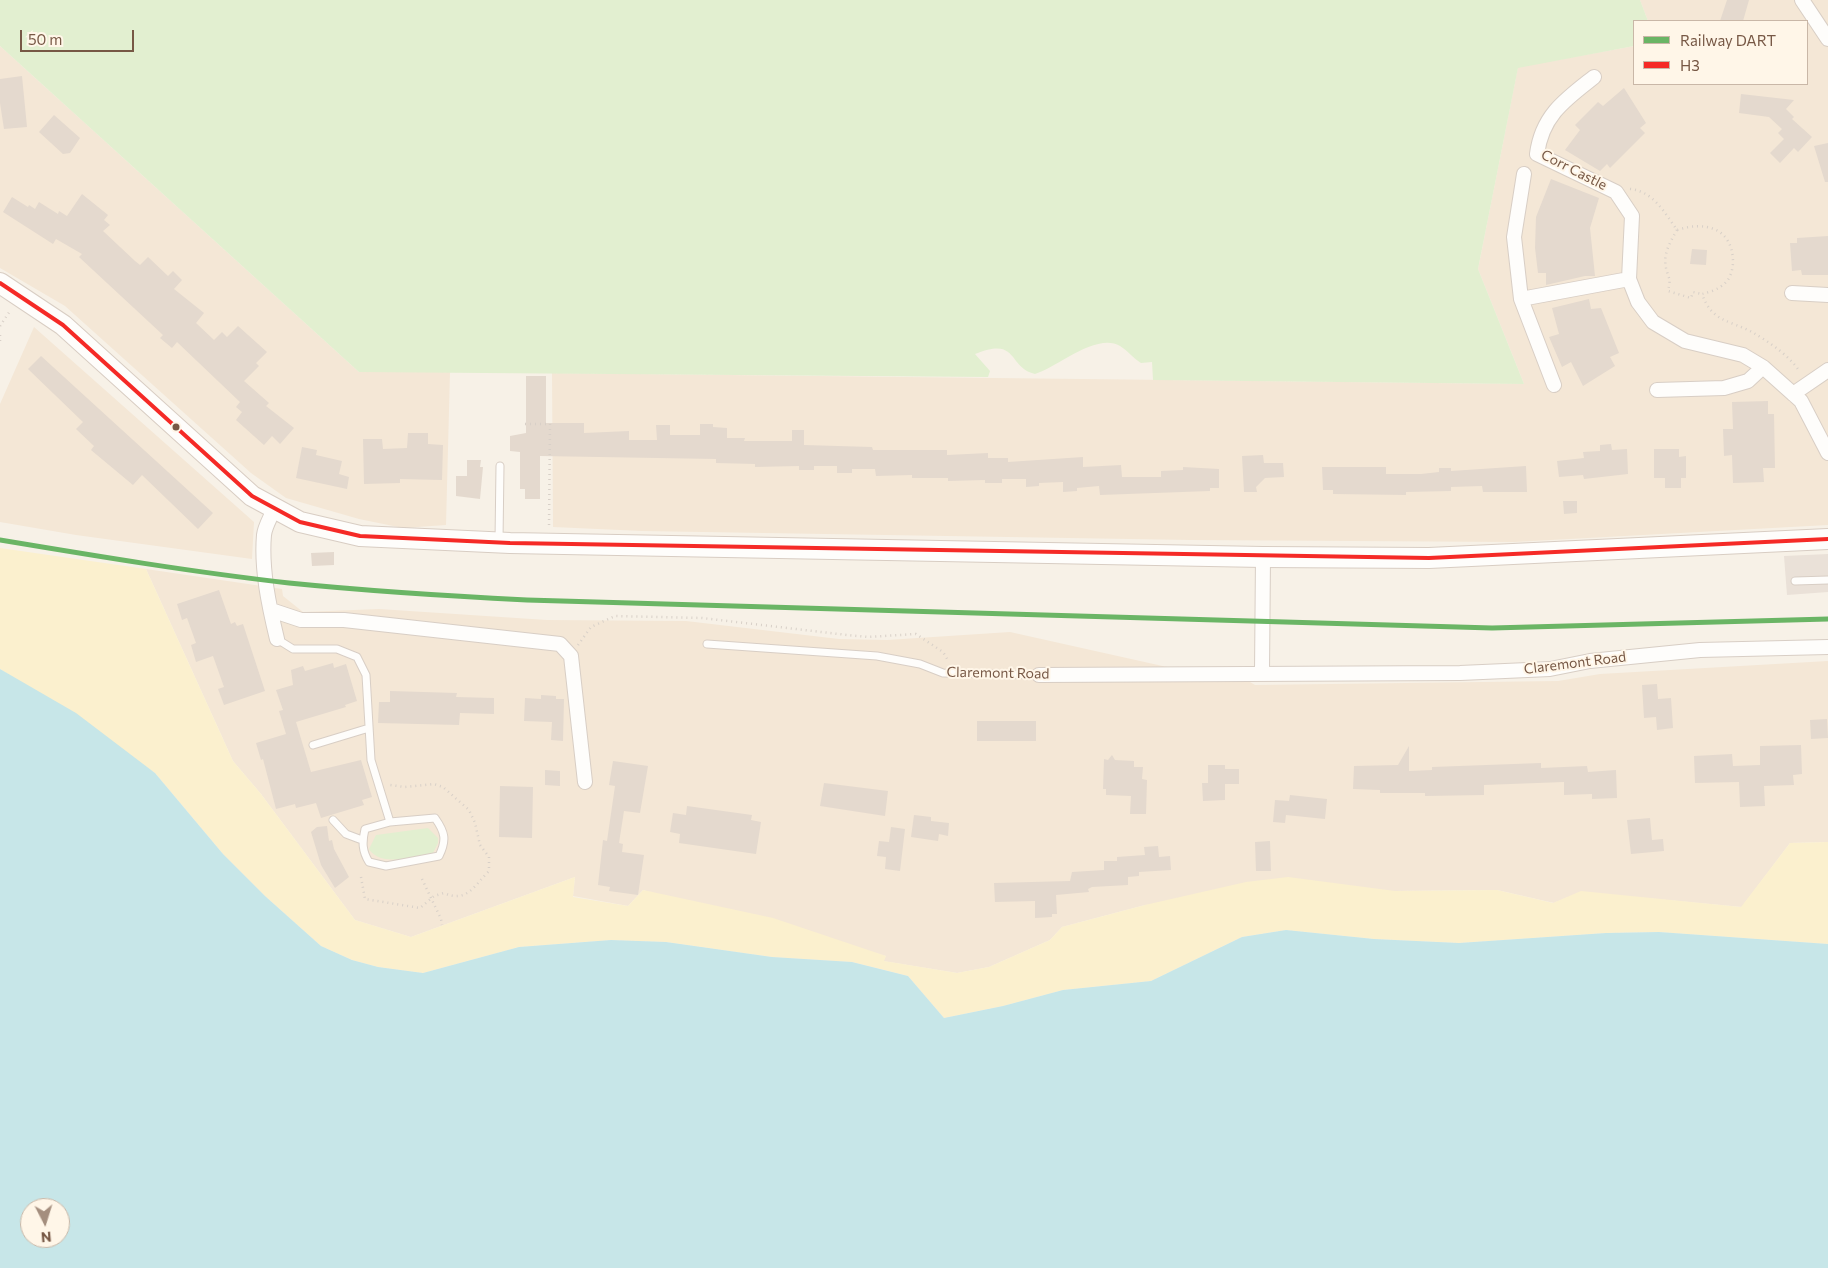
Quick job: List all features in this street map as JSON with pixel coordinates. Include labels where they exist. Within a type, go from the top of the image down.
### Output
[{"type":"main road","points":[[0,283],[64,325],[234,482],[252,496],[300,522],[360,536],[499,542],[1263,557],[1451,558],[1828,540]]},
{"type":"street","points":[[1802,0],[1828,39]]},
{"type":"street","name":"Corr Castle","points":[[1594,77],[1559,104],[1539,138],[1537,154],[1616,192],[1632,216],[1629,279],[1638,302],[1653,322],[1685,341],[1743,355],[1763,367],[1801,401],[1828,453]]},
{"type":"street","name":"Corr Castle","points":[[1524,174],[1514,237],[1521,299],[1554,385]]},
{"type":"street","points":[[1521,299],[1629,279]]},
{"type":"street","points":[[1792,293],[1828,295]]},
{"type":"street","points":[[1657,390],[1724,388],[1748,381],[1763,367]]},
{"type":"street","points":[[1793,394],[1827,373]]},
{"type":"street","points":[[274,509],[264,533],[264,540],[270,610],[277,638]]},
{"type":"street","points":[[1262,672],[1263,557]]},
{"type":"street","points":[[270,610],[301,620],[344,620],[560,644],[571,656],[585,782]]},
{"type":"street","name":"Claremont Road","points":[[1040,675],[1262,672],[1460,673],[1550,669],[1590,661],[1700,650],[1828,647]]},
{"type":"lane","points":[[499,542],[500,466]]},
{"type":"lane","points":[[1795,581],[1828,580]]},
{"type":"lane","points":[[277,638],[293,649],[337,649],[358,657],[366,675],[371,760],[390,822]]},
{"type":"lane","name":"Claremont Road","points":[[707,644],[877,656],[920,664],[943,673],[1040,675]]},
{"type":"lane","points":[[313,745],[369,728]]},
{"type":"lane","points":[[435,818],[443,829],[445,844],[440,856],[386,866],[369,862],[364,854],[362,840],[365,830],[390,822],[435,818]]},
{"type":"lane","points":[[333,820],[346,834],[362,840]]},
{"type":"path","points":[[1624,189],[1634,190],[1652,198],[1677,230]]},
{"type":"path","points":[[1696,225],[1709,227],[1721,232],[1728,241],[1733,255],[1733,268],[1727,282],[1702,294],[1693,292],[1691,298],[1668,291],[1671,279],[1666,269],[1665,257],[1677,230],[1696,225]]},
{"type":"path","points":[[1702,294],[1712,313],[1719,319],[1750,331],[1766,341],[1798,369],[1808,384]]},
{"type":"path","points":[[0,335],[0,342]]},
{"type":"path","points":[[525,424],[550,424],[549,529]]},
{"type":"path","points":[[571,656],[591,627],[615,616],[702,618],[868,637],[916,634],[943,652],[956,674]]},
{"type":"path","points":[[422,879],[442,925]]},
{"type":"shaded area","points":[[1640,0],[1828,0],[1828,525],[1514,542],[1191,540],[642,531],[553,527],[552,373],[1524,384],[1478,269],[1518,67],[1633,46],[1633,85],[1808,85],[1808,20],[1648,20]]},
{"type":"shaded area","points":[[0,46],[359,372],[450,372],[446,525],[403,528],[359,519],[286,498],[251,473],[65,306],[0,268]]},
{"type":"shaded area","points":[[34,327],[254,522],[252,559],[76,535],[0,522],[0,404]]},
{"type":"shaded area","points":[[1828,554],[1828,592],[1787,595],[1784,556]]},
{"type":"shaded area","points":[[146,569],[282,589],[283,596],[303,612],[379,609],[547,620],[686,621],[839,639],[887,640],[1010,632],[1167,667],[1225,667],[1255,685],[1558,681],[1600,674],[1828,661],[1828,842],[1790,843],[1742,907],[1581,892],[1554,903],[1497,890],[1395,891],[1145,905],[1062,927],[1050,940],[989,967],[957,973],[883,961],[886,956],[643,890],[628,906],[573,896],[575,877],[411,937],[355,920],[261,794],[233,761]]},
{"type":"green space","points":[[0,0],[1640,0],[1648,20],[1633,20],[1633,46],[1518,68],[1478,269],[1524,384],[1153,380],[1152,362],[1141,363],[1120,346],[1110,343],[1088,347],[1035,374],[1026,370],[1006,351],[989,349],[975,354],[990,371],[988,377],[359,372],[0,46]]},
{"type":"green space","points":[[428,828],[438,838],[438,843],[433,853],[390,859],[374,855],[369,849],[376,835]]},
{"type":"sand","points":[[0,548],[146,569],[233,761],[261,794],[355,920],[411,937],[575,877],[573,897],[628,906],[643,890],[773,918],[886,956],[884,961],[957,973],[989,967],[1050,940],[1062,927],[1145,905],[1246,882],[1288,877],[1395,891],[1497,890],[1553,903],[1581,891],[1741,907],[1790,843],[1828,842],[1828,944],[1659,932],[1606,933],[1459,943],[1374,939],[1286,930],[1242,937],[1151,981],[1063,990],[1003,1006],[944,1018],[908,976],[852,962],[772,957],[666,942],[611,940],[519,947],[423,973],[378,967],[352,960],[321,946],[265,896],[223,854],[155,773],[0,669]]},
{"type":"water","points":[[0,669],[76,713],[155,773],[223,854],[265,896],[321,946],[352,960],[378,967],[423,973],[519,947],[611,940],[666,942],[772,957],[852,962],[908,976],[944,1018],[1003,1006],[1063,990],[1151,981],[1242,937],[1286,930],[1374,939],[1459,943],[1606,933],[1659,932],[1828,944],[1828,1268],[0,1268]]},
{"type":"building","points":[[1727,0],[1749,0],[1743,20],[1720,20]]},
{"type":"building","points":[[22,76],[27,127],[4,129],[0,103],[0,79]]},
{"type":"building","points":[[1624,88],[1646,123],[1640,128],[1645,133],[1610,168],[1607,164],[1600,171],[1565,150],[1580,130],[1575,125],[1598,102],[1603,106]]},
{"type":"building","points":[[1741,94],[1794,100],[1786,109],[1794,117],[1792,119],[1812,137],[1798,152],[1794,148],[1780,163],[1770,153],[1784,139],[1778,133],[1782,129],[1769,117],[1739,113]]},
{"type":"building","points":[[54,115],[80,138],[70,153],[63,154],[39,132]]},
{"type":"building","points":[[1828,143],[1828,182],[1825,182],[1814,146]]},
{"type":"building","points":[[1551,179],[1599,198],[1590,228],[1595,276],[1585,276],[1546,285],[1546,273],[1538,273],[1535,248],[1536,217]]},
{"type":"building","points":[[82,194],[108,215],[104,220],[110,225],[103,231],[135,261],[140,265],[148,257],[168,276],[173,271],[182,280],[174,289],[204,313],[196,323],[214,340],[222,332],[227,337],[238,326],[267,352],[256,363],[259,366],[244,381],[269,403],[266,406],[294,428],[280,444],[272,436],[264,445],[236,420],[242,412],[236,407],[240,402],[177,342],[172,348],[160,338],[163,335],[79,257],[82,254],[56,239],[53,244],[3,212],[12,197],[28,207],[29,205],[35,209],[39,202],[58,214],[59,211],[67,216]]},
{"type":"building","points":[[1828,236],[1828,275],[1802,275],[1801,270],[1792,271],[1790,243],[1797,243],[1797,238]]},
{"type":"building","points":[[1692,249],[1707,250],[1706,265],[1690,264]]},
{"type":"building","points":[[1589,299],[1591,309],[1601,308],[1619,353],[1610,357],[1615,366],[1583,386],[1571,362],[1562,367],[1549,337],[1559,334],[1552,308]]},
{"type":"building","points":[[41,356],[213,513],[198,529],[142,475],[133,485],[91,450],[94,446],[76,429],[83,422],[28,369]]},
{"type":"building","points":[[526,376],[546,376],[546,423],[584,423],[584,433],[629,431],[629,440],[657,440],[656,425],[670,425],[670,435],[700,435],[700,424],[713,424],[713,427],[727,428],[727,438],[745,438],[744,441],[792,441],[792,430],[804,430],[804,445],[872,447],[873,450],[947,450],[947,455],[988,453],[988,458],[1008,458],[1008,462],[1083,457],[1083,467],[1121,465],[1122,477],[1161,477],[1161,471],[1183,470],[1183,467],[1219,469],[1219,488],[1210,488],[1210,491],[1100,495],[1099,486],[1077,488],[1077,491],[1063,492],[1063,482],[1039,483],[1039,486],[1026,487],[1026,479],[1002,479],[1002,483],[985,483],[985,480],[948,481],[948,478],[912,478],[912,475],[876,476],[875,469],[852,469],[852,473],[837,473],[837,466],[814,466],[814,470],[799,470],[799,466],[755,467],[755,464],[716,463],[716,459],[540,456],[540,499],[525,499],[525,489],[520,489],[520,452],[510,451],[510,436],[526,433]]},
{"type":"building","points":[[1768,401],[1768,414],[1774,414],[1775,468],[1763,468],[1764,482],[1733,483],[1732,455],[1724,456],[1723,429],[1733,429],[1732,402]]},
{"type":"building","points":[[408,433],[428,433],[428,444],[443,445],[442,480],[400,479],[400,483],[364,484],[363,439],[382,439],[383,449],[407,448]]},
{"type":"building","points":[[1611,444],[1612,450],[1627,449],[1628,474],[1584,479],[1583,475],[1559,477],[1557,461],[1584,458],[1583,452],[1600,451],[1600,445]]},
{"type":"building","points":[[302,447],[317,450],[316,455],[342,461],[339,474],[349,477],[347,489],[296,478]]},
{"type":"building","points":[[1654,449],[1679,449],[1679,457],[1686,456],[1686,478],[1681,478],[1681,488],[1665,488],[1665,478],[1654,478]]},
{"type":"building","points":[[1263,455],[1264,463],[1283,463],[1284,477],[1265,478],[1256,487],[1257,492],[1244,492],[1242,456]]},
{"type":"building","points":[[467,460],[481,460],[480,467],[483,467],[480,499],[456,496],[456,476],[467,476]]},
{"type":"building","points":[[1526,466],[1527,492],[1483,492],[1482,486],[1451,487],[1451,491],[1406,492],[1406,495],[1333,494],[1333,490],[1323,490],[1322,467],[1386,467],[1386,474],[1421,474],[1439,472],[1439,468],[1451,468],[1451,471]]},
{"type":"building","points":[[1563,501],[1577,501],[1577,513],[1564,514]]},
{"type":"building","points":[[334,552],[334,565],[312,566],[311,553]]},
{"type":"building","points":[[219,590],[231,624],[235,622],[237,626],[243,624],[265,691],[224,705],[218,689],[224,687],[213,656],[196,662],[191,645],[196,643],[187,618],[182,620],[177,604]]},
{"type":"building","points":[[333,663],[334,668],[346,664],[357,701],[345,705],[346,707],[296,722],[311,772],[361,760],[372,797],[362,800],[364,805],[321,818],[316,803],[296,808],[295,804],[276,809],[263,759],[261,760],[256,743],[286,734],[279,711],[283,710],[276,690],[293,685],[291,670],[303,666],[305,671]]},
{"type":"building","points":[[1657,684],[1658,699],[1671,698],[1673,728],[1657,730],[1656,717],[1644,718],[1642,685]]},
{"type":"building","points":[[390,691],[457,693],[456,697],[494,698],[494,714],[460,713],[459,725],[378,723],[379,702],[390,702]]},
{"type":"building","points":[[541,695],[556,696],[556,699],[564,699],[563,741],[551,740],[552,722],[524,721],[525,698],[541,699]]},
{"type":"building","points":[[1827,719],[1828,738],[1811,739],[1810,720]]},
{"type":"building","points":[[977,721],[1036,721],[1036,741],[977,741]]},
{"type":"building","points":[[1801,745],[1802,774],[1793,775],[1794,785],[1764,786],[1765,806],[1740,807],[1739,782],[1695,783],[1694,756],[1732,754],[1733,766],[1760,765],[1760,746]]},
{"type":"building","points":[[1409,746],[1409,771],[1432,770],[1432,767],[1541,763],[1541,768],[1587,766],[1588,772],[1616,770],[1617,798],[1592,799],[1592,794],[1564,795],[1564,782],[1484,785],[1484,795],[1425,796],[1425,793],[1380,793],[1380,790],[1353,789],[1354,766],[1398,765]]},
{"type":"building","points":[[1112,755],[1115,760],[1134,761],[1134,767],[1143,767],[1142,779],[1147,780],[1146,814],[1130,814],[1131,796],[1106,795],[1106,789],[1103,789],[1104,759],[1108,760]]},
{"type":"building","points":[[613,761],[648,766],[640,813],[624,811],[619,843],[623,844],[622,852],[644,855],[638,895],[609,891],[610,887],[598,885],[603,840],[607,841],[615,786],[609,785]]},
{"type":"building","points":[[1208,765],[1225,765],[1225,769],[1239,769],[1239,784],[1225,784],[1225,800],[1203,801],[1202,783],[1208,783]]},
{"type":"building","points":[[545,770],[560,771],[560,786],[545,785]]},
{"type":"building","points":[[824,783],[888,791],[885,816],[820,806]]},
{"type":"building","points":[[500,786],[533,787],[532,838],[499,837]]},
{"type":"building","points":[[1290,795],[1327,799],[1325,819],[1286,815],[1285,823],[1273,822],[1275,800],[1289,801]]},
{"type":"building","points":[[687,806],[752,815],[751,820],[761,822],[756,854],[679,843],[680,834],[670,832],[673,813],[686,815]]},
{"type":"building","points":[[914,815],[931,817],[931,821],[949,823],[948,836],[939,834],[938,841],[911,837]]},
{"type":"building","points":[[1650,818],[1652,840],[1663,839],[1664,851],[1631,854],[1627,820]]},
{"type":"building","points":[[327,826],[329,841],[332,840],[334,849],[349,877],[335,888],[321,865],[311,832],[317,827]]},
{"type":"building","points":[[891,827],[905,829],[900,871],[885,869],[886,857],[877,856],[879,841],[889,842]]},
{"type":"building","points":[[1270,841],[1271,871],[1256,871],[1255,842]]},
{"type":"building","points":[[1158,846],[1159,857],[1170,856],[1171,870],[1139,872],[1139,876],[1128,877],[1128,885],[1092,887],[1088,889],[1089,892],[1056,895],[1057,914],[1052,914],[1052,917],[1035,918],[1035,901],[995,902],[994,883],[1070,881],[1072,872],[1104,870],[1104,861],[1117,861],[1117,857],[1145,855],[1144,847]]},
{"type":"rail line","name":"DART","points":[[0,540],[253,579],[408,593],[527,600],[1492,628],[1828,619]]},
{"type":"transit line","name":"H3","points":[[0,283],[63,325],[252,496],[300,522],[360,536],[510,543],[1429,558],[1828,539]]}]
